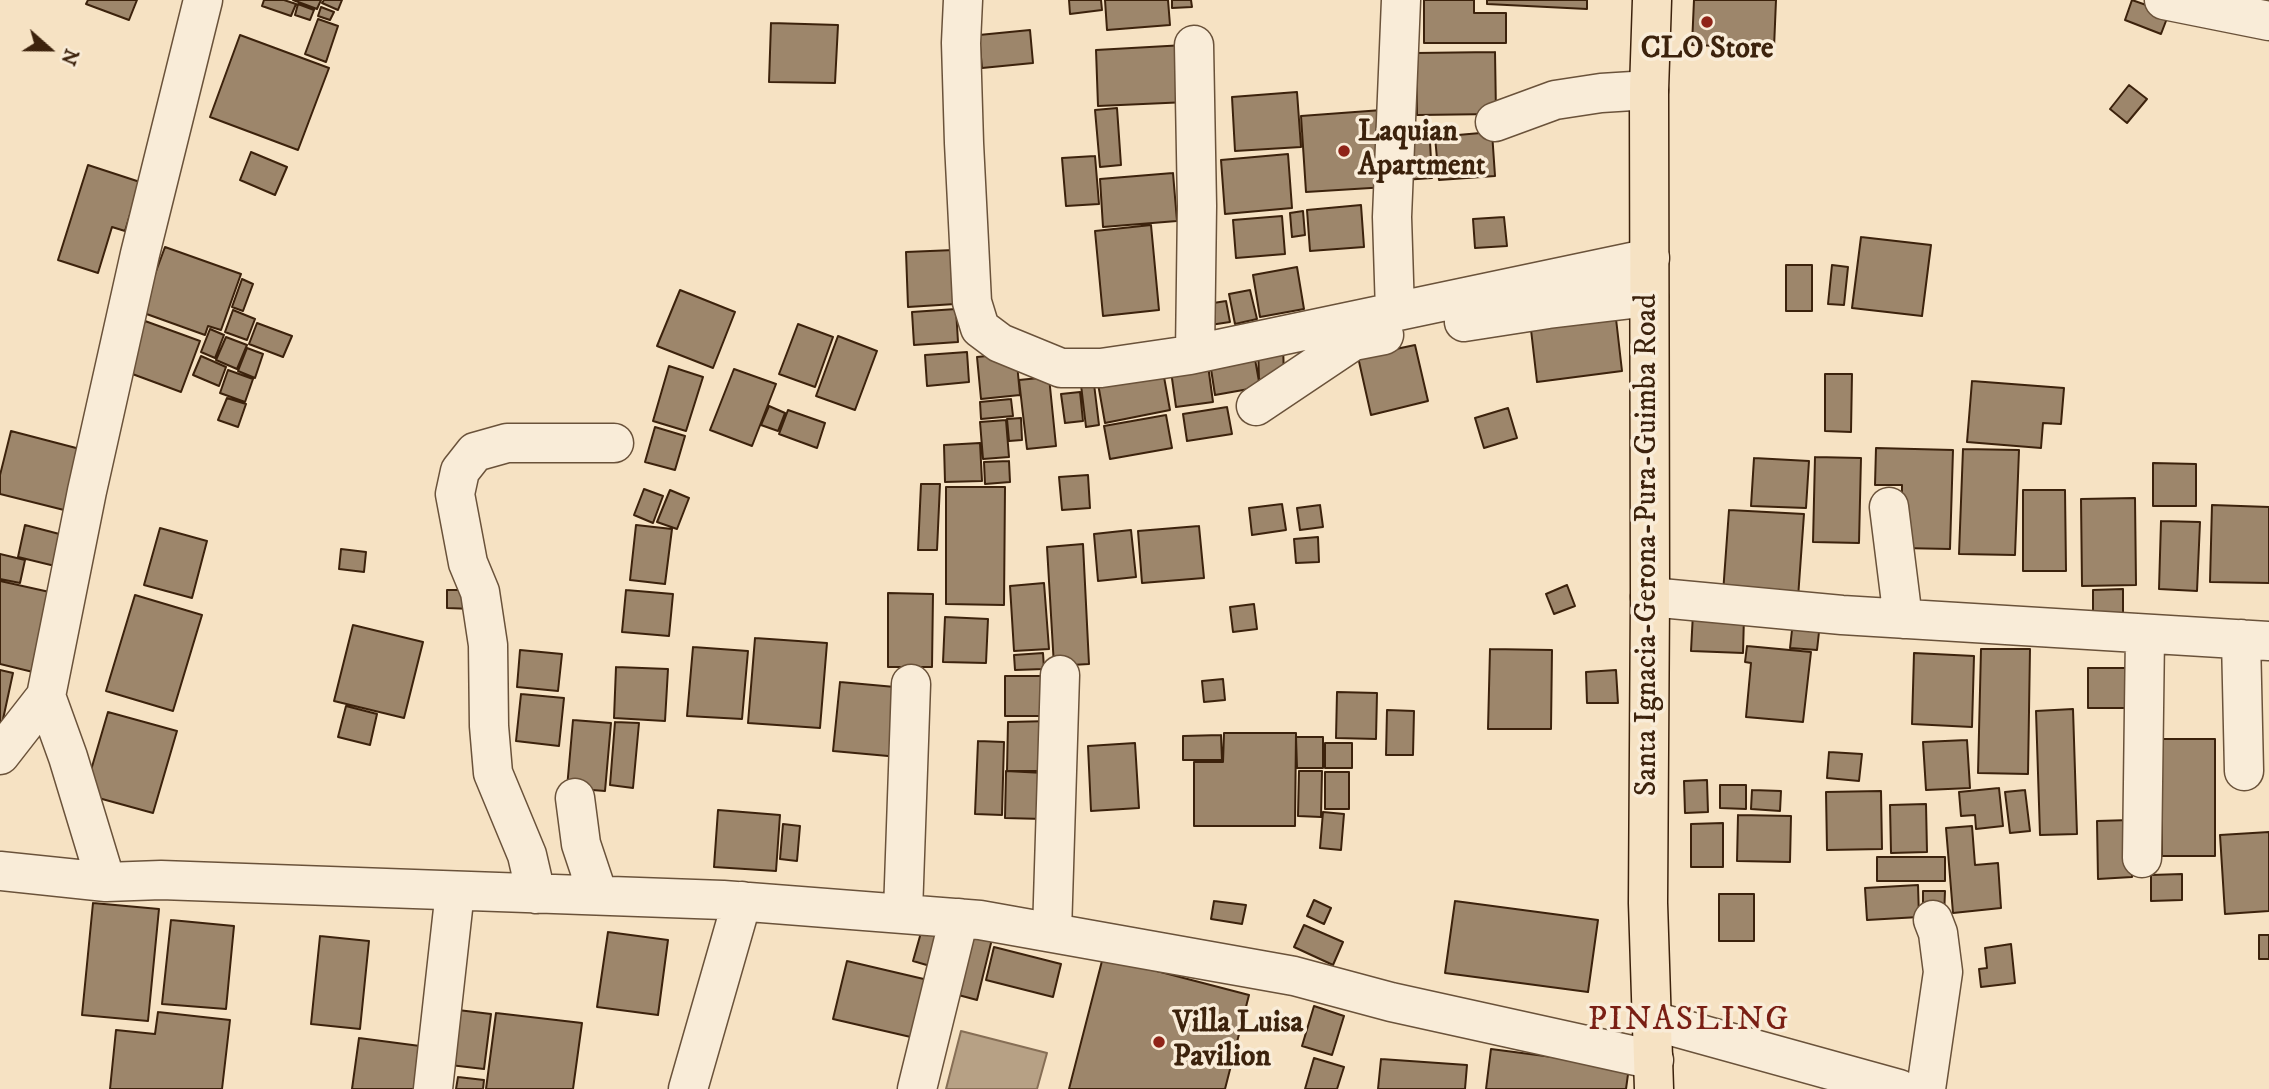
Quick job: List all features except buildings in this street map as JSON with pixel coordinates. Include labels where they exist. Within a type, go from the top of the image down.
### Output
[{"type":"main road","name":"Santa Ignacia-Gerona-Pura-Guimba Road","points":[[1652,0],[1649,90],[1648,903],[1654,1075]]},
{"type":"street","points":[[0,755],[46,696],[90,478],[140,254],[203,0]]},
{"type":"street","points":[[963,0],[961,43],[967,238],[972,302],[979,328],[1000,343],[1061,368],[1101,368],[1195,353],[1650,258]]},
{"type":"street","points":[[1395,312],[1392,216],[1401,0]]},
{"type":"street","points":[[2164,0],[2269,21]]},
{"type":"street","points":[[1194,45],[1197,206],[1195,353]]},
{"type":"street","points":[[1495,122],[1555,100],[1649,90]]},
{"type":"street","points":[[1256,406],[1353,341],[1548,309],[1649,297]]},
{"type":"street","points":[[536,894],[527,855],[493,773],[489,726],[488,645],[480,592],[468,563],[455,494],[460,471],[475,453],[507,443],[614,443]]},
{"type":"street","points":[[1889,506],[1903,619]]},
{"type":"street","points":[[1650,597],[1903,619],[2255,640],[2244,771]]},
{"type":"street","points":[[2142,858],[2145,635]]},
{"type":"street","points":[[1052,932],[1060,675]]},
{"type":"street","points":[[903,912],[911,684]]},
{"type":"street","points":[[46,696],[68,757],[106,882]]},
{"type":"street","points":[[575,798],[581,844],[598,895]]},
{"type":"street","points":[[0,871],[106,882],[161,880],[742,901],[959,918],[1294,976],[1654,1075]]},
{"type":"street","points":[[433,1089],[455,891]]},
{"type":"street","points":[[688,1089],[742,901]]},
{"type":"street","points":[[917,1089],[959,918]]},
{"type":"street","points":[[1926,1089],[1943,972],[1938,933],[1933,920]]},
{"type":"street","points":[[1653,1021],[1899,1089]]},
{"type":"shaded area","points":[[961,1031],[1047,1053],[1037,1089],[946,1089]]},
{"type":"place","name":"CLO Store","points":[[1707,22]]},
{"type":"place","name":"Laquian Apartment","points":[[1344,151]]},
{"type":"place","name":"Villa Luisa Pavilion","points":[[1159,1042]]},
{"type":"district","name":"PINASLING","points":[[1689,1022]]}]
